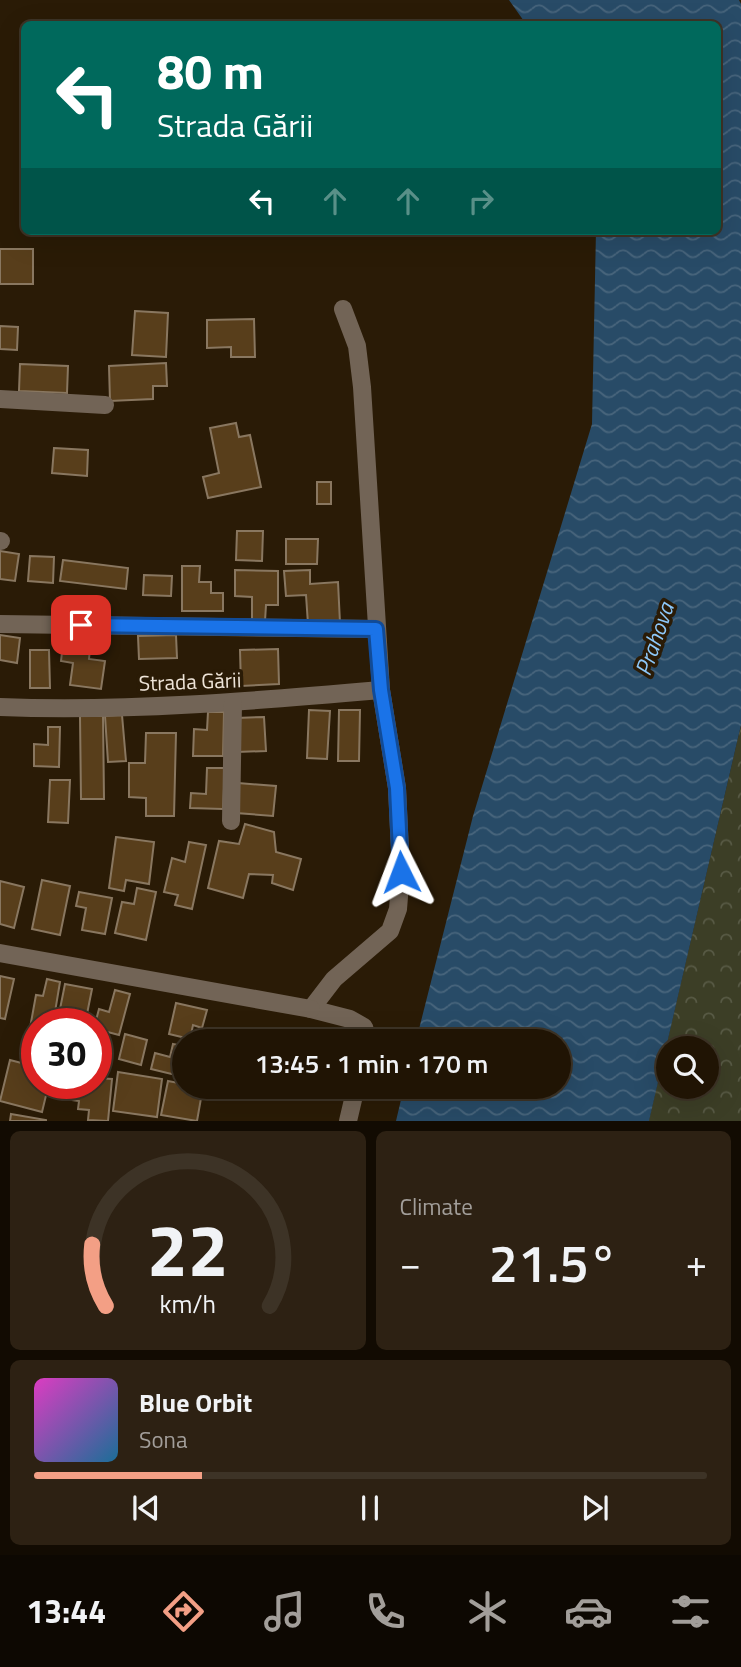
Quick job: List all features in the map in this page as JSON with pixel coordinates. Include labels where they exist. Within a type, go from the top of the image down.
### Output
[{"type":"street","points":[[311,1009],[334,979],[390,931],[398,909],[401,872],[397,788],[381,690],[376,629],[362,387],[357,346],[343,309]]},
{"type":"street","points":[[0,398],[105,405]]},
{"type":"street","points":[[0,624],[376,629]]},
{"type":"street","name":"Strada Gării","points":[[0,707],[40,709],[233,703],[381,690]]},
{"type":"street","points":[[231,821],[233,703]]},
{"type":"street","points":[[0,953],[311,1009],[357,1022],[365,1029]]},
{"type":"street","points":[[348,1121],[353,1099]]},
{"type":"green space","points":[[741,725],[741,1121],[649,1121],[656,1091],[656,1099],[719,1099],[719,1036],[669,1036]]},
{"type":"water","name":"Prahova","points":[[509,0],[739,0],[741,4],[741,725],[669,1036],[656,1036],[656,1091],[649,1121],[396,1121],[401,1099],[571,1099],[571,1029],[419,1029],[473,816],[592,424],[596,235],[721,235],[721,21],[524,21]]},
{"type":"building","points":[[0,249],[33,249],[33,284],[0,284]]},
{"type":"building","points":[[135,311],[168,313],[166,357],[132,355]]},
{"type":"building","points":[[254,319],[255,357],[231,357],[231,347],[207,348],[207,320]]},
{"type":"building","points":[[0,326],[18,327],[17,350],[0,349]]},
{"type":"building","points":[[166,363],[167,386],[153,386],[153,399],[110,401],[109,366]]},
{"type":"building","points":[[20,364],[68,366],[67,393],[19,391]]},
{"type":"building","points":[[236,423],[239,437],[250,435],[261,487],[208,498],[203,477],[219,473],[210,428]]},
{"type":"building","points":[[54,448],[88,450],[87,476],[52,473]]},
{"type":"building","points":[[317,482],[331,482],[331,504],[317,504]]},
{"type":"building","points":[[237,531],[263,531],[262,561],[236,560]]},
{"type":"building","points":[[286,539],[318,539],[317,564],[286,564]]},
{"type":"building","points":[[0,551],[19,554],[15,581],[0,579]]},
{"type":"building","points":[[30,556],[54,557],[53,583],[28,581]]},
{"type":"building","points":[[63,560],[128,568],[126,589],[60,581]]},
{"type":"building","points":[[182,566],[200,566],[199,582],[211,582],[211,593],[223,593],[223,611],[182,611]]},
{"type":"building","points":[[235,570],[278,571],[278,605],[266,605],[265,621],[252,621],[252,597],[235,596]]},
{"type":"building","points":[[310,570],[310,584],[338,582],[340,623],[308,624],[306,595],[286,596],[284,571]]},
{"type":"building","points":[[144,575],[172,576],[171,596],[143,595]]},
{"type":"building","points":[[0,635],[20,638],[17,663],[0,660]]},
{"type":"building","points":[[176,635],[177,658],[139,659],[138,636]]},
{"type":"building","points":[[64,636],[91,639],[89,659],[105,661],[101,689],[70,685],[73,663],[61,661]]},
{"type":"building","points":[[278,649],[279,684],[241,686],[240,650]]},
{"type":"building","points":[[30,650],[49,650],[50,688],[30,688]]},
{"type":"building","points":[[309,710],[330,711],[327,759],[307,758]]},
{"type":"building","points":[[339,710],[360,710],[359,761],[338,761]]},
{"type":"building","points":[[208,712],[224,712],[223,756],[193,756],[194,729],[207,730]]},
{"type":"building","points":[[122,715],[126,761],[108,762],[105,716]]},
{"type":"building","points":[[80,716],[103,716],[104,799],[81,799]]},
{"type":"building","points":[[264,717],[266,751],[237,752],[236,718]]},
{"type":"building","points":[[48,727],[60,727],[59,767],[34,766],[34,744],[48,745]]},
{"type":"building","points":[[146,733],[176,733],[174,816],[146,816],[146,798],[129,797],[129,763],[145,763]]},
{"type":"building","points":[[207,768],[225,768],[223,809],[190,808],[191,793],[206,794]]},
{"type":"building","points":[[50,780],[70,780],[68,823],[48,822]]},
{"type":"building","points":[[238,783],[276,786],[273,816],[236,813]]},
{"type":"building","points":[[245,824],[274,832],[276,852],[301,859],[293,890],[272,883],[273,875],[249,874],[243,898],[208,888],[219,841],[239,844]]},
{"type":"building","points":[[116,837],[154,842],[149,884],[126,880],[124,891],[109,888]]},
{"type":"building","points":[[189,842],[206,845],[192,909],[175,905],[178,895],[164,892],[172,858],[185,862]]},
{"type":"building","points":[[42,880],[70,886],[60,935],[32,929]]},
{"type":"building","points":[[0,881],[24,887],[14,928],[0,924]]},
{"type":"building","points":[[137,888],[156,892],[146,940],[115,933],[122,902],[134,904]]},
{"type":"building","points":[[79,892],[112,898],[105,934],[82,930],[86,908],[76,906]]},
{"type":"building","points":[[0,976],[14,979],[5,1019],[0,1018]]},
{"type":"building","points":[[47,979],[60,982],[56,1008],[34,1008],[36,995],[43,996]]},
{"type":"building","points":[[65,984],[92,989],[88,1008],[60,1008]]},
{"type":"building","points":[[115,990],[130,994],[119,1035],[112,1033],[110,1008]]},
{"type":"building","points":[[176,1003],[207,1010],[202,1028],[193,1025],[192,1029],[172,1029],[172,1035],[169,1034]]},
{"type":"building","points":[[125,1034],[147,1040],[141,1065],[119,1059]]},
{"type":"building","points":[[172,1048],[172,1074],[151,1069],[155,1053],[170,1057]]},
{"type":"building","points":[[10,1060],[21,1063],[21,1099],[45,1099],[42,1112],[0,1101]]},
{"type":"building","points":[[118,1072],[162,1079],[157,1117],[113,1111]]},
{"type":"building","points":[[168,1081],[172,1082],[172,1099],[201,1099],[197,1121],[161,1115]]},
{"type":"building","points":[[110,1099],[108,1121],[88,1120],[89,1110],[78,1109],[79,1101],[71,1100]]},
{"type":"building","points":[[11,1114],[46,1120],[46,1121],[10,1121]]},
{"type":"route","points":[[81,625],[376,629],[381,690],[397,788],[401,872]]}]
